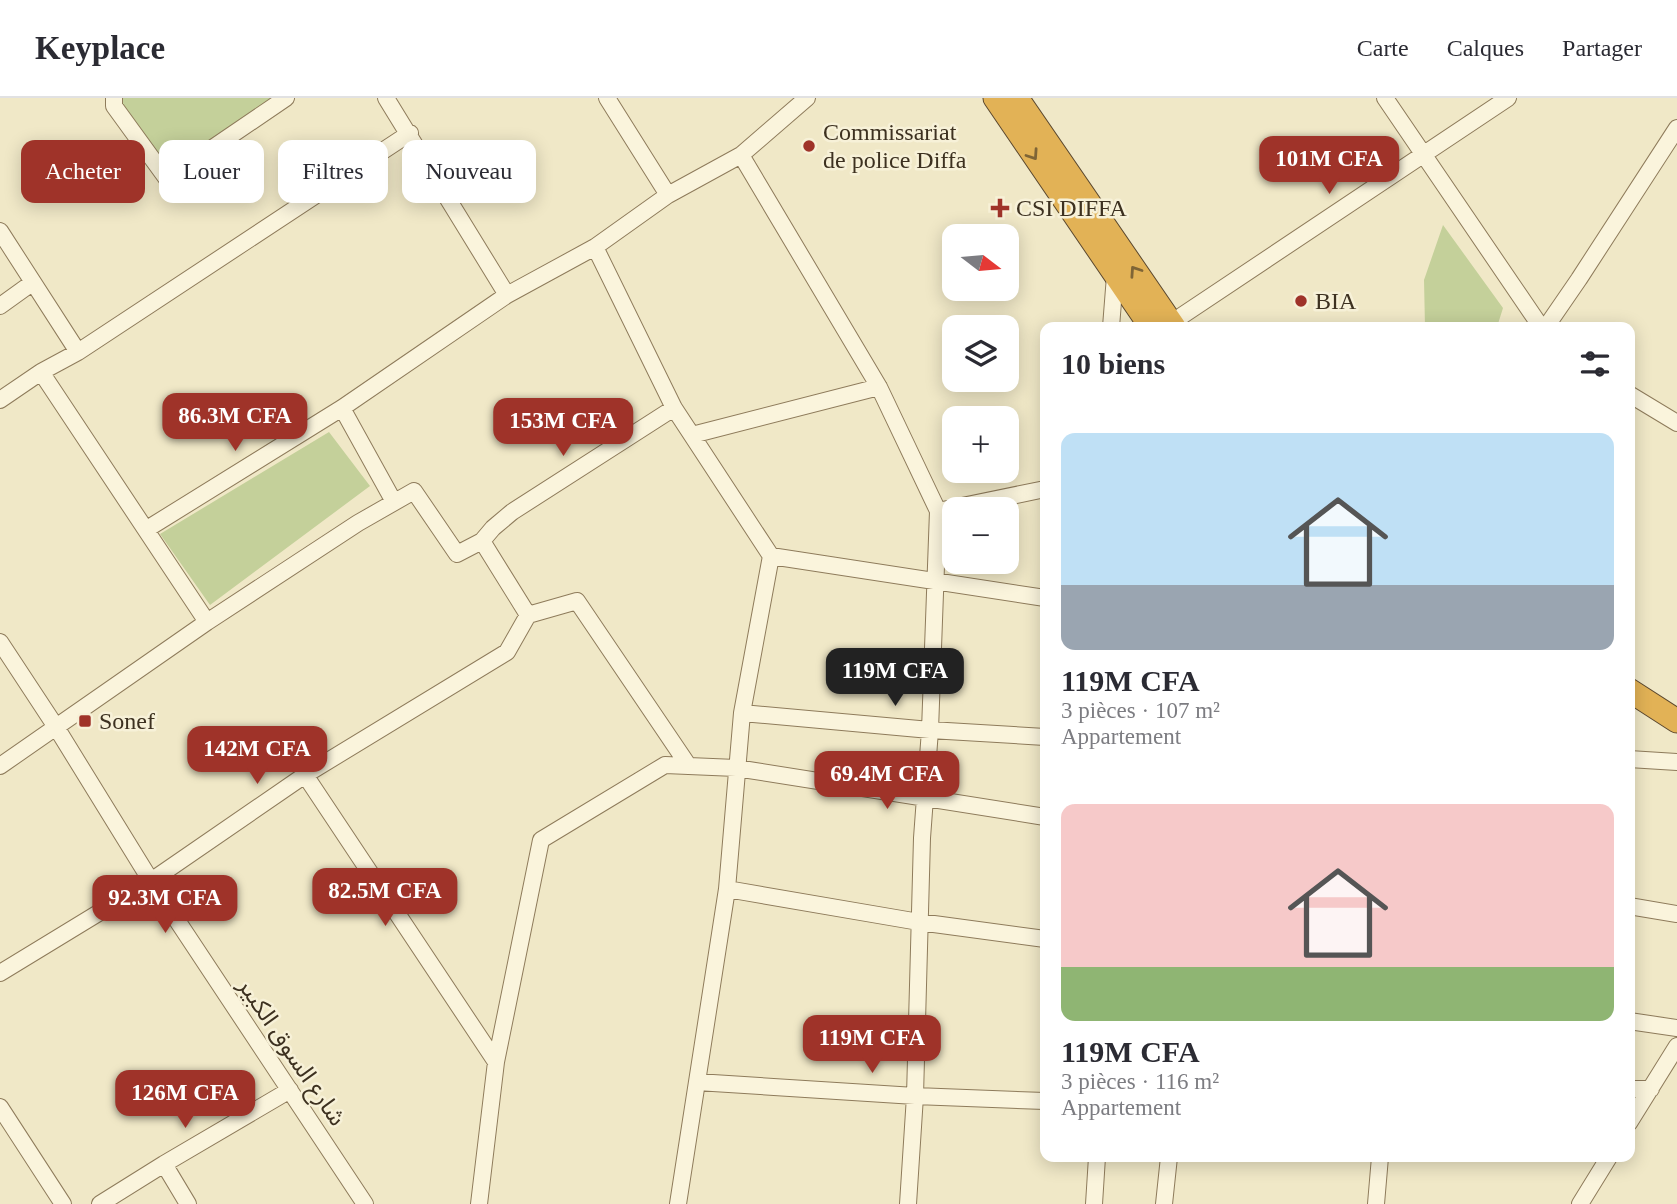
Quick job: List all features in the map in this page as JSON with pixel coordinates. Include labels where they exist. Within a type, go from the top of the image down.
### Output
[{"type":"highway","points":[[995,98],[1115,276],[1161,322]]},
{"type":"highway","points":[[1017,98],[1162,322]]},
{"type":"highway","points":[[1635,677],[1677,703]]},
{"type":"highway","points":[[1635,694],[1677,721]]},
{"type":"street","points":[[114,98],[114,106],[167,179],[286,98]]},
{"type":"street","points":[[386,98],[410,133],[507,295]]},
{"type":"street","points":[[607,98],[668,195]]},
{"type":"street","points":[[147,529],[342,408],[507,295],[594,247],[668,195],[741,155],[807,98]]},
{"type":"street","points":[[1385,98],[1540,322]]},
{"type":"street","points":[[1171,322],[1508,98]]},
{"type":"street","points":[[1547,322],[1580,279],[1677,128]]},
{"type":"street","points":[[0,400],[41,372],[78,352],[410,133]]},
{"type":"street","points":[[741,155],[879,387],[938,511],[930,730],[919,922],[915,1096],[908,1204]]},
{"type":"street","points":[[0,231],[78,352]]},
{"type":"street","points":[[594,247],[674,408],[771,556],[742,713],[727,889],[678,1204]]},
{"type":"street","points":[[1111,322],[1115,276]]},
{"type":"street","points":[[0,306],[32,283]]},
{"type":"street","points":[[41,372],[207,622]]},
{"type":"street","points":[[692,435],[879,387]]},
{"type":"street","points":[[1635,398],[1677,423]]},
{"type":"street","points":[[342,408],[394,502]]},
{"type":"street","points":[[0,766],[207,622],[414,491],[457,554],[482,541],[493,527],[512,512],[674,408]]},
{"type":"street","points":[[938,511],[1040,490]]},
{"type":"street","points":[[482,541],[528,615]]},
{"type":"street","points":[[771,556],[1040,597]]},
{"type":"street","points":[[0,973],[151,881],[305,775],[507,652],[528,615],[576,601],[688,765]]},
{"type":"street","name":"شارع السوق الكبير","points":[[0,642],[151,881],[365,1204]]},
{"type":"street","points":[[742,713],[1040,737]]},
{"type":"street","points":[[1635,760],[1677,762]]},
{"type":"street","points":[[479,1204],[496,1062],[541,840],[665,765],[736,768],[1040,816]]},
{"type":"street","points":[[305,775],[496,1062]]},
{"type":"street","points":[[727,889],[919,922],[1040,938]]},
{"type":"street","points":[[1635,907],[1677,914]]},
{"type":"street","points":[[1635,1022],[1677,1028]]},
{"type":"street","points":[[1635,1114],[1677,1046]]},
{"type":"street","points":[[697,1082],[1040,1101]]},
{"type":"street","points":[[1635,1089],[1651,1089]]},
{"type":"street","points":[[100,1204],[290,1090]]},
{"type":"street","points":[[0,1107],[63,1204]]},
{"type":"street","points":[[1094,1204],[1097,1162]]},
{"type":"street","points":[[1164,1204],[1169,1162]]},
{"type":"street","points":[[1376,1204],[1380,1162]]},
{"type":"street","points":[[1580,1204],[1606,1162]]},
{"type":"street","points":[[164,1164],[188,1204]]},
{"type":"green space","points":[[117,98],[292,98],[222,140],[159,140],[159,163]]},
{"type":"green space","points":[[1443,225],[1503,308],[1499,322],[1425,322],[1424,280]]},
{"type":"green space","points":[[329,432],[370,486],[210,605],[160,534]]},
{"type":"place","name":"Commissariat de police Diffa","points":[[809,146]]},
{"type":"place","name":"CSI DIFFA","points":[[1000,208]]},
{"type":"place","name":"BIA","points":[[1301,301]]},
{"type":"place","name":"Sonef","points":[[85,721]]}]
